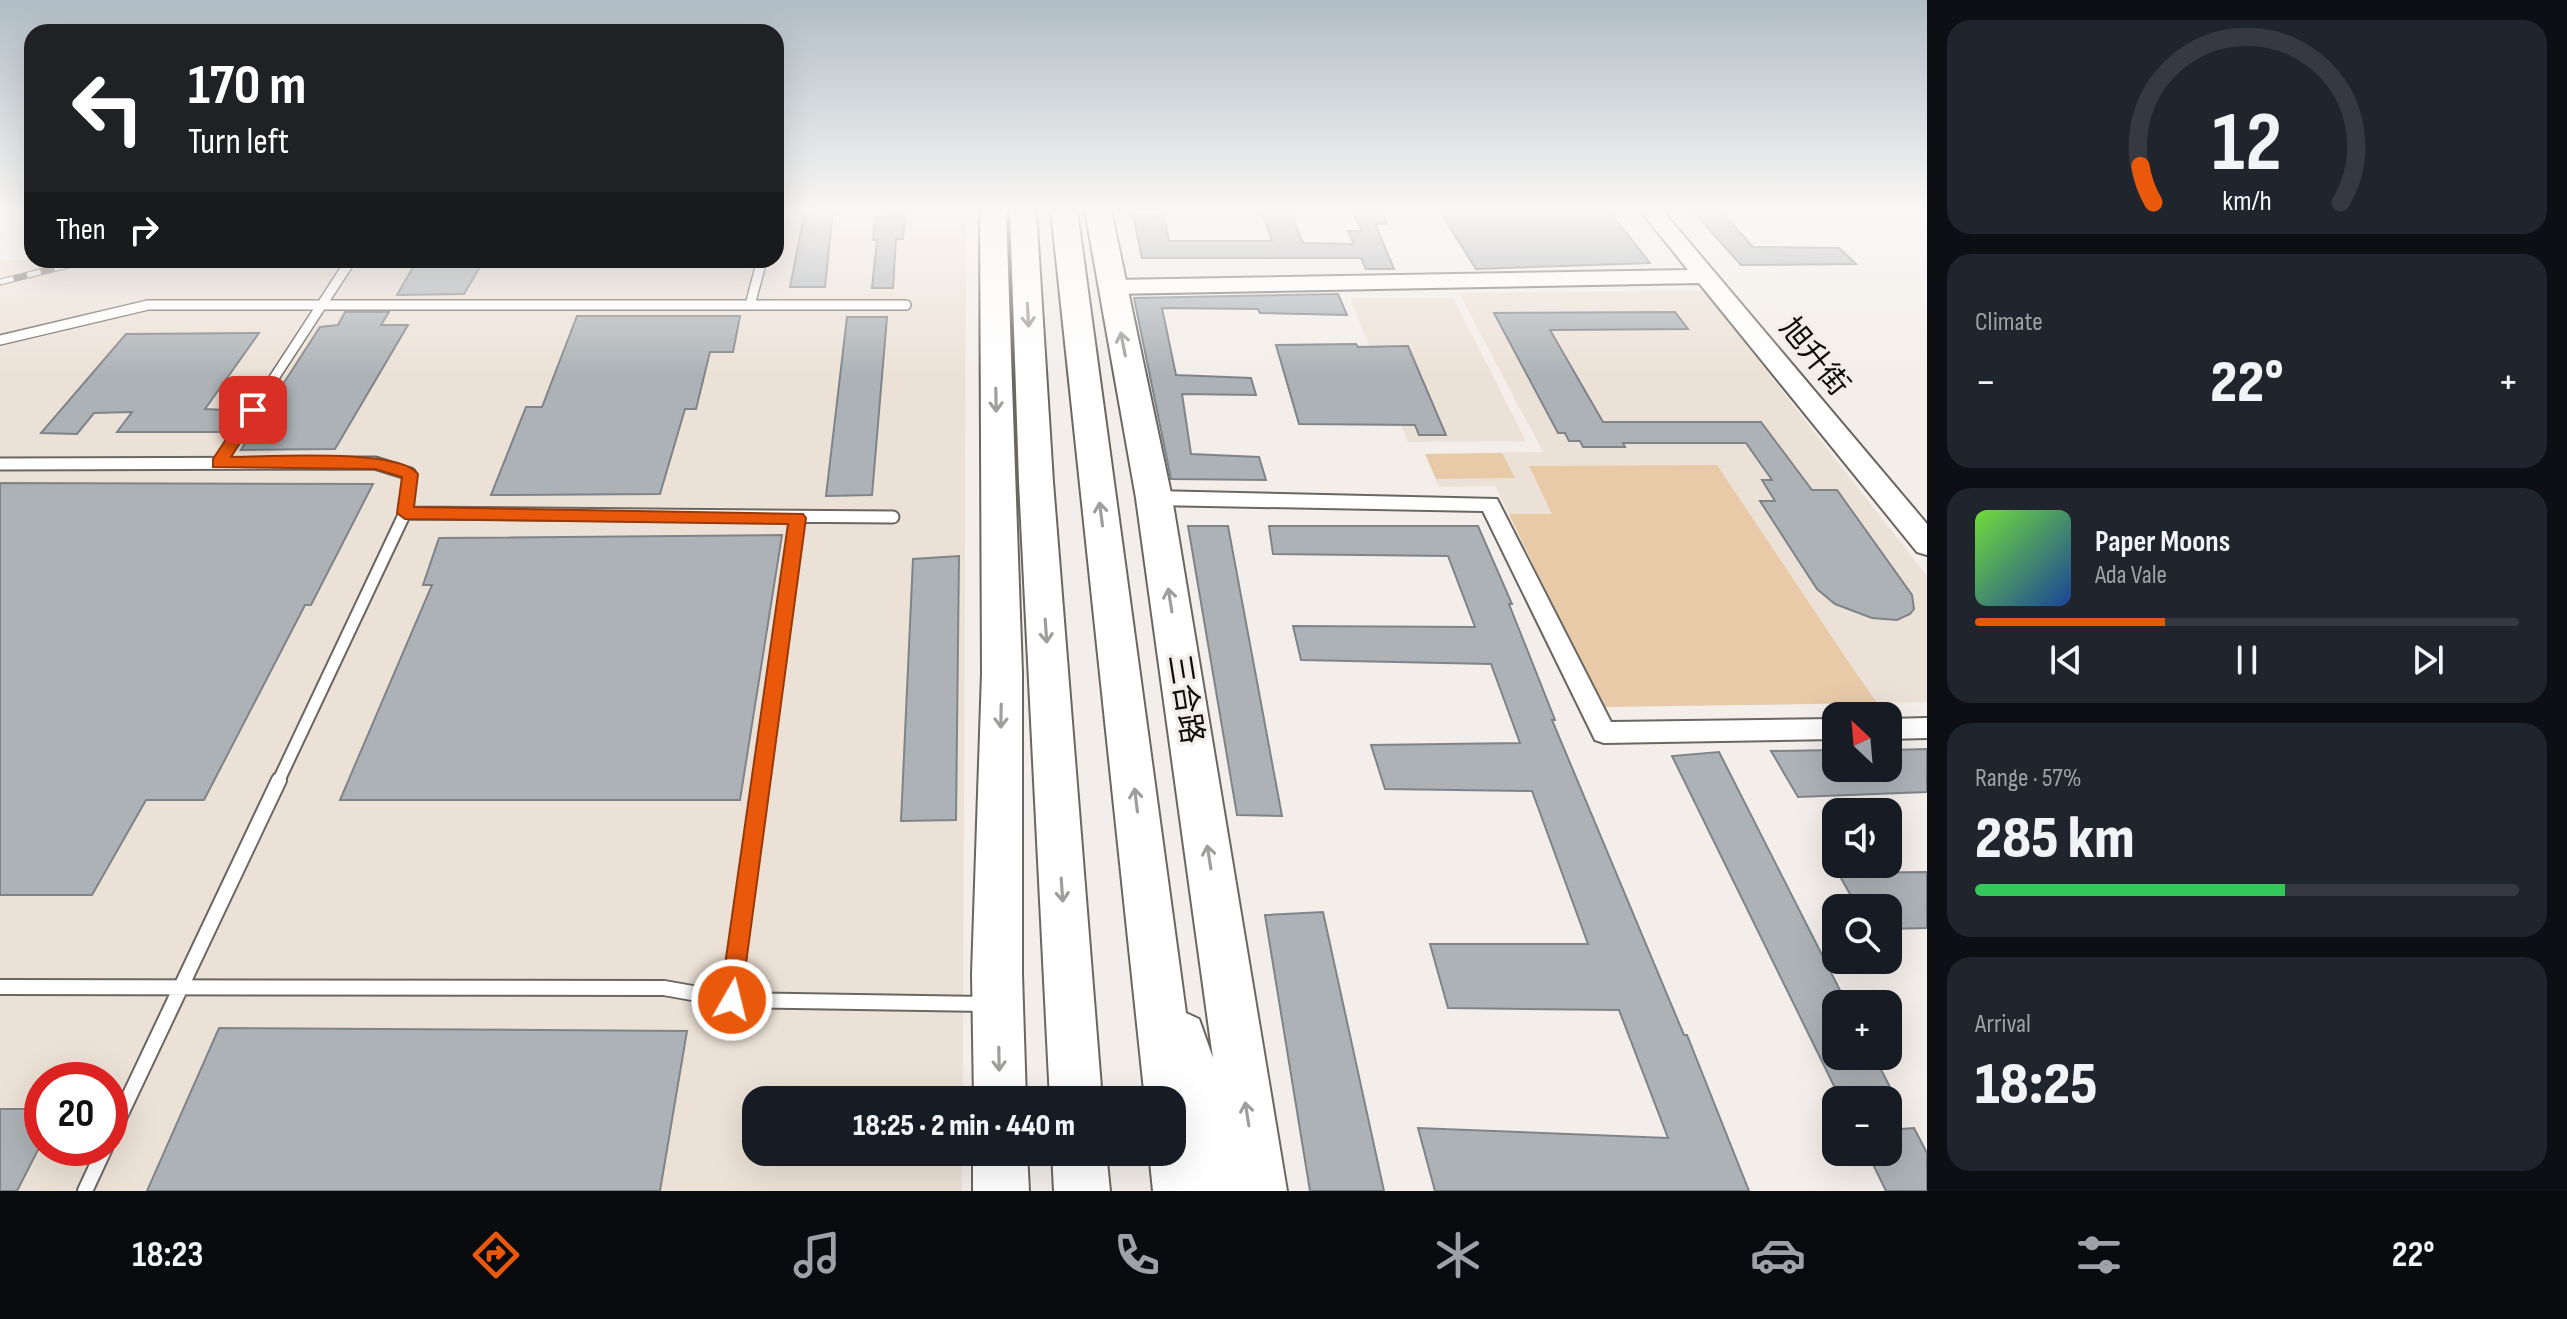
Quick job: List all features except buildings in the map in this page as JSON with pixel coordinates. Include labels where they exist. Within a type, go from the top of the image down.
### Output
[{"type":"highway","points":[[994,266],[1002,673],[1000,1086]]},
{"type":"highway","points":[[1026,266],[1036,482],[1075,1086]]},
{"type":"highway","name":"三合路","points":[[1071,266],[1169,1086]]},
{"type":"highway","name":"三合路","points":[[1108,266],[1154,498],[1259,1191]]},
{"type":"highway","points":[[1002,673],[1036,482]]},
{"type":"highway","points":[[1154,945],[1227,1191]]},
{"type":"highway","points":[[1000,1166],[1001,1191]]},
{"type":"highway","points":[[1080,1166],[1082,1191]]},
{"type":"highway","points":[[1178,1166],[1181,1191]]},
{"type":"street","name":"旭升街","points":[[1697,266],[1927,544]]},
{"type":"street","points":[[1112,287],[1706,276]]},
{"type":"street","points":[[1154,498],[1490,504],[1604,733],[1822,729]]},
{"type":"street","points":[[1902,729],[1927,728]]},
{"type":"lane","points":[[219,463],[346,268]]},
{"type":"lane","points":[[750,305],[760,268]]},
{"type":"lane","points":[[0,340],[148,305],[906,305]]},
{"type":"lane","points":[[0,464],[375,463],[410,474],[405,513],[128,1099]]},
{"type":"lane","points":[[405,513],[893,517]]},
{"type":"lane","points":[[732,1000],[797,518]]},
{"type":"lane","points":[[0,987],[664,988],[732,1000],[998,1004]]},
{"type":"lane","points":[[85,1191],[97,1166]]},
{"type":"shaded area","points":[[0,266],[784,268],[784,266],[966,266],[963,1086],[742,1086],[742,1166],[962,1166],[962,1191],[0,1191]]},
{"type":"shaded area","points":[[1703,290],[1927,576],[1927,702],[1601,707],[1495,486],[1439,487],[1425,454],[1543,452],[1459,293]]},
{"type":"shaded area","points":[[1350,298],[1453,298],[1526,441],[1408,442]]},
{"type":"shaded area","points":[[1502,453],[1515,478],[1436,479],[1425,454]]},
{"type":"shaded area","points":[[1717,465],[1876,702],[1601,707],[1509,514],[1552,514],[1529,466]]},
{"type":"railway","points":[[0,282],[56,268]]},
{"type":"route","points":[[253,410],[219,463],[375,463],[402,469],[410,474],[405,513],[797,518],[732,1000]]}]
